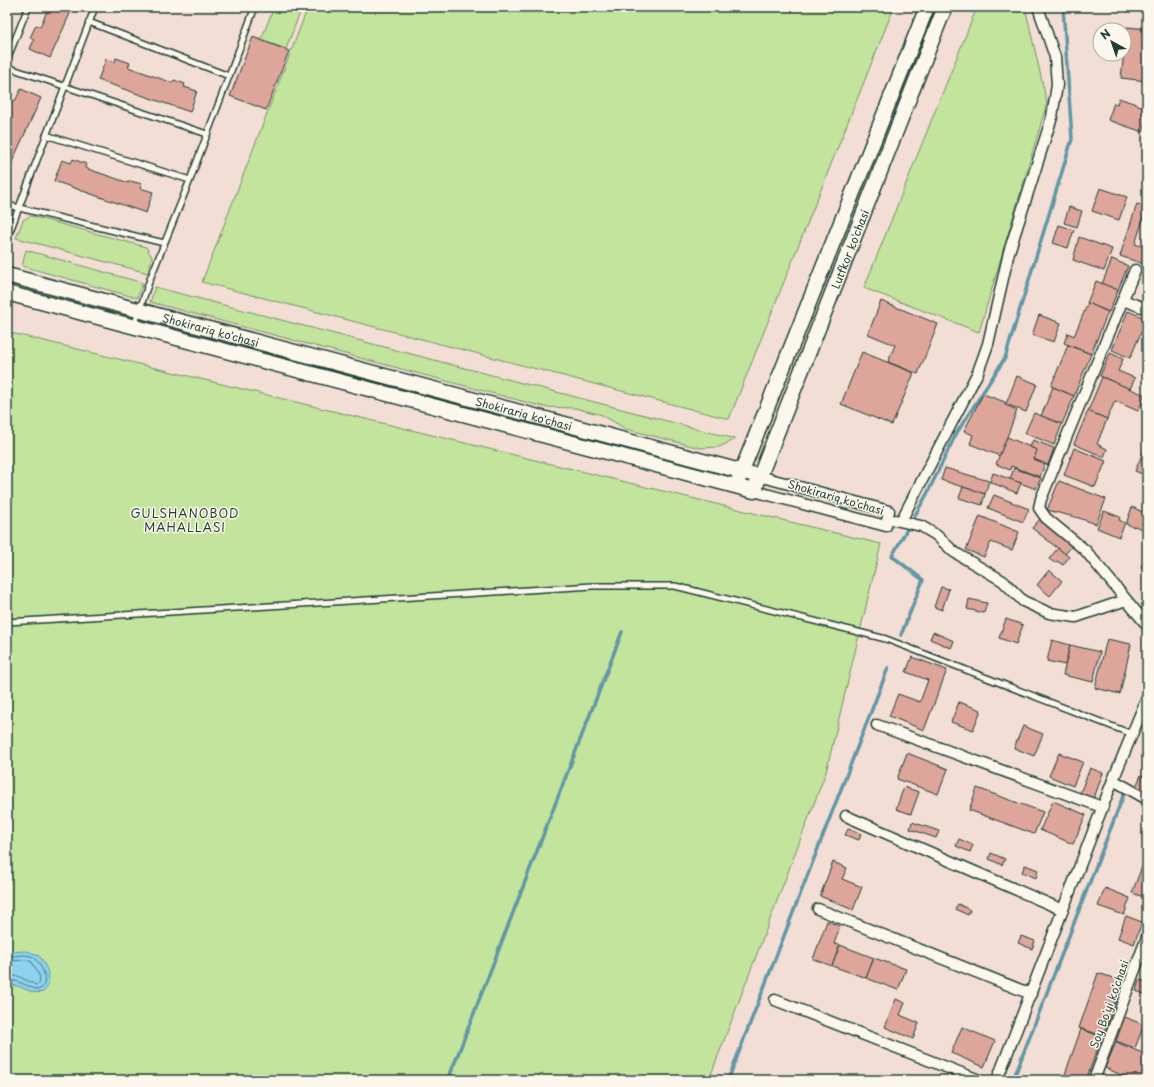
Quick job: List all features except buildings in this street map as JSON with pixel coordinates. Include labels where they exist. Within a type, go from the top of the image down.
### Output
[{"type":"main road","name":"Lutfkor ko'chasi","points":[[736,486],[927,7]]},
{"type":"main road","name":"Lutfkor ko'chasi","points":[[754,491],[945,7]]},
{"type":"main road","name":"Shokirariq ko'chasi","points":[[7,275],[759,476]]},
{"type":"main road","name":"Shokirariq ko'chasi","points":[[7,293],[754,491]]},
{"type":"street","points":[[901,521],[978,372],[988,344],[1009,252],[1052,117],[1057,85],[1055,57],[1038,7]]},
{"type":"street","points":[[1135,270],[1041,499],[1039,508],[1046,518],[1085,550],[1102,568],[1147,625]]},
{"type":"street","points":[[1122,300],[1147,309]]},
{"type":"street","name":"Shokirariq ko'chasi","points":[[754,491],[886,526],[889,511],[759,476]]},
{"type":"street","points":[[888,517],[921,526],[936,535],[954,552],[1003,581],[1023,601],[1049,613],[1076,617],[1126,600]]},
{"type":"street","points":[[997,1080],[1102,807],[1147,698]]},
{"type":"street","points":[[877,725],[1102,807]]},
{"type":"street","points":[[1113,780],[1147,799]]},
{"type":"street","points":[[846,816],[1063,910]]},
{"type":"street","points":[[818,909],[1030,994]]},
{"type":"street","name":"Soy Bo'yi ko'chasi","points":[[1094,1080],[1147,937]]},
{"type":"street","points":[[775,1000],[978,1080]]},
{"type":"lane","points":[[7,60],[28,7]]},
{"type":"lane","points":[[7,239],[95,7]]},
{"type":"lane","points":[[134,327],[139,310],[190,180],[254,8],[247,7]]},
{"type":"lane","points":[[90,22],[229,76]]},
{"type":"lane","points":[[7,67],[65,85],[207,134]]},
{"type":"lane","points":[[46,135],[190,180]]},
{"type":"lane","points":[[7,205],[18,209],[164,244]]},
{"type":"lane","points":[[7,622],[593,586],[676,586],[886,639],[1132,734]]},
{"type":"green space","points":[[274,7],[302,7],[286,49],[261,40]]},
{"type":"green space","points":[[308,7],[894,7],[729,419],[202,282]]},
{"type":"green space","points":[[977,7],[1025,7],[1047,103],[979,332],[864,288]]},
{"type":"green space","points":[[31,216],[146,247],[152,257],[148,273],[16,238],[23,220]]},
{"type":"green space","points":[[26,250],[143,283],[137,298],[22,266]]},
{"type":"green space","points":[[155,287],[736,439],[719,447],[700,448],[626,429],[602,415],[575,408],[544,407],[150,302]]},
{"type":"green space","points":[[7,332],[881,544],[826,772],[709,1080],[7,1080]]},
{"type":"water","points":[[28,951],[39,956],[47,969],[49,979],[46,989],[43,992],[33,992],[12,985],[7,986],[7,952]]},
{"type":"waterway","points":[[901,635],[923,580],[892,556],[927,494],[956,434],[1005,358],[1072,139],[1063,7]]},
{"type":"waterway","points":[[448,1080],[622,632]]},
{"type":"waterway","points":[[728,1080],[888,668]]},
{"type":"waterway","points":[[1013,1080],[1124,794]]},
{"type":"district","name":"GULSHANOBOD MAHALLASI","points":[[185,520]]}]
